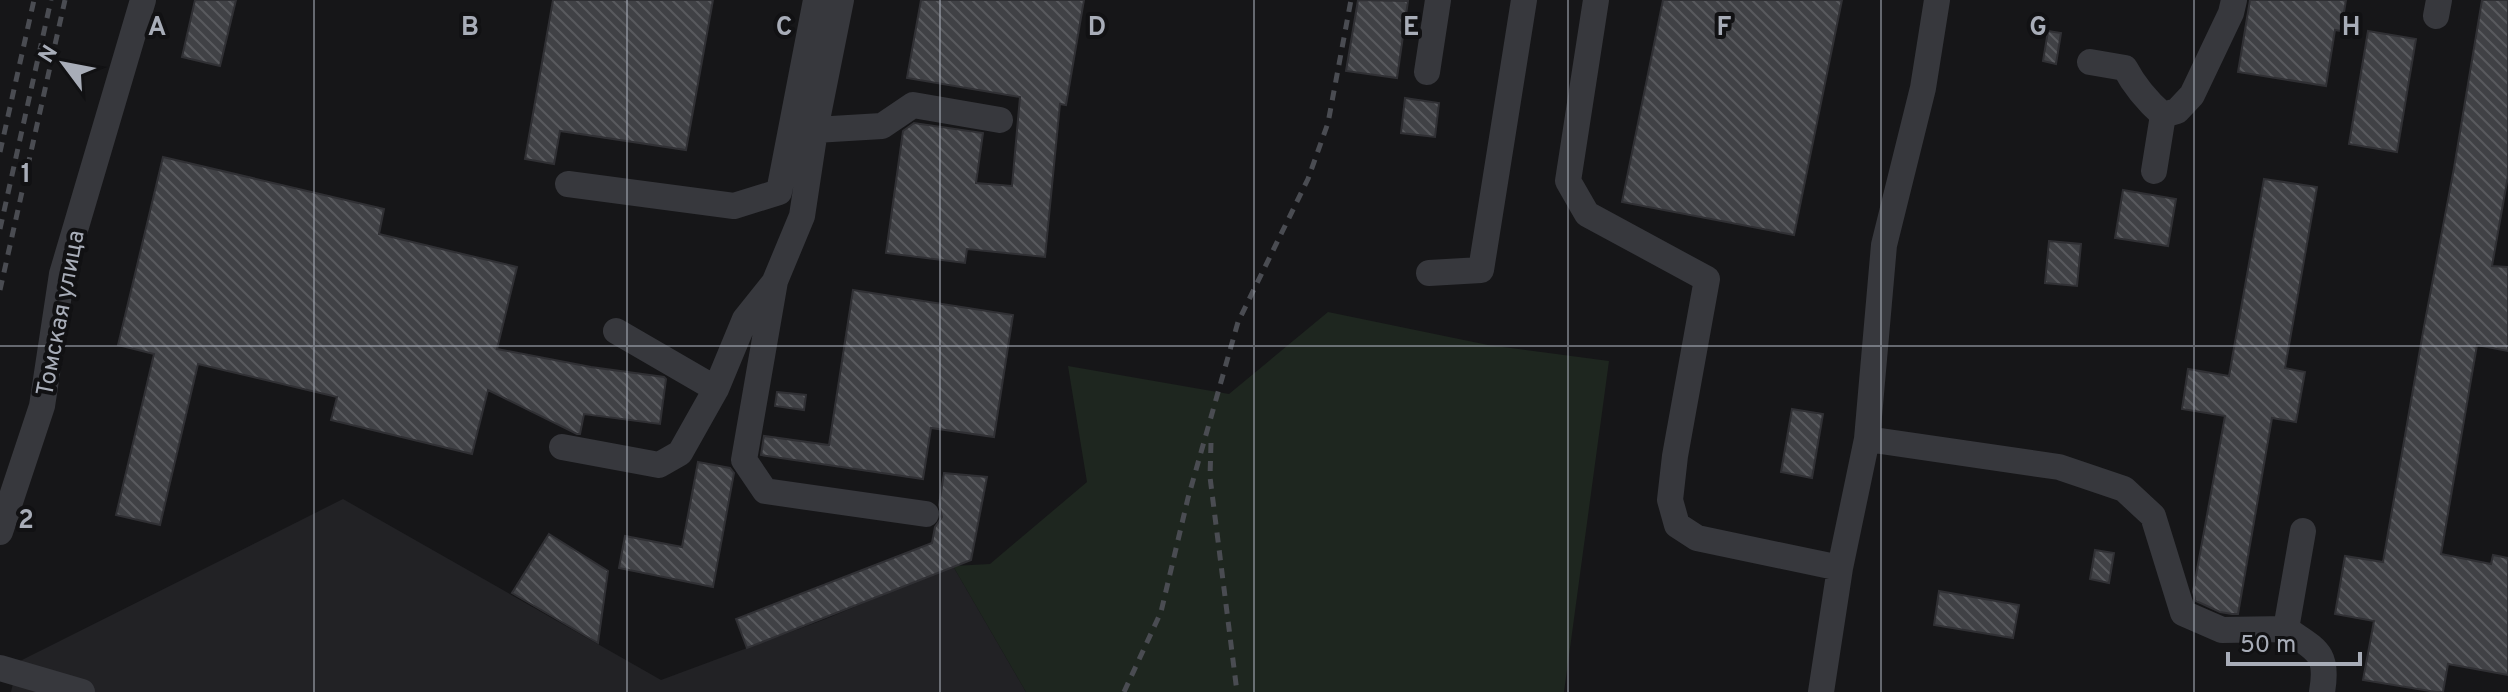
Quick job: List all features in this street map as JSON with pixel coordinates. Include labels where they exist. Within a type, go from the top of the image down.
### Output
[{"type":"street","name":"Томская улица","points":[[0,532],[42,406],[62,274],[143,0]]},
{"type":"street","points":[[568,184],[734,206],[779,192],[816,0]]},
{"type":"street","points":[[841,0],[815,130],[802,216],[775,281],[744,460],[765,491],[926,514]]},
{"type":"street","points":[[1427,72],[1438,0]]},
{"type":"street","points":[[1429,273],[1481,270],[1524,0]]},
{"type":"street","points":[[1596,0],[1568,181],[1587,214],[1707,279],[1675,456],[1670,500],[1677,525],[1697,538],[1840,568]]},
{"type":"street","points":[[1821,692],[1840,568],[1867,439],[1884,245],[1923,88],[1937,0]]},
{"type":"street","points":[[2163,115],[2177,111],[2192,95],[2231,13],[2234,0]]},
{"type":"street","points":[[2090,62],[2125,68],[2135,87],[2163,115]]},
{"type":"street","points":[[815,130],[882,126],[913,105],[1000,120]]},
{"type":"street","points":[[2154,171],[2163,115]]},
{"type":"street","points":[[562,447],[659,465],[680,453],[716,389],[745,319],[775,281]]},
{"type":"street","points":[[616,331],[716,389]]},
{"type":"street","points":[[1867,439],[2059,467],[2124,489],[2153,516],[2183,613],[2222,630],[2286,629],[2319,652],[2325,673],[2322,692]]},
{"type":"street","points":[[2286,629],[2303,531]]},
{"type":"street","points":[[0,668],[82,692]]},
{"type":"shaded area","points":[[1328,312],[1488,345],[1609,361],[1564,692],[1026,692],[953,566],[990,564],[1087,482],[1068,366],[1229,394]]},
{"type":"shaded area","points":[[343,499],[661,680],[823,620],[953,566],[1026,692],[11,692],[18,662]]},
{"type":"building","points":[[195,0],[236,0],[220,66],[182,57]]},
{"type":"building","points":[[553,0],[713,0],[686,150],[560,131],[554,164],[525,159]]},
{"type":"building","points":[[921,0],[1084,0],[1066,105],[1060,104],[1045,257],[967,249],[965,263],[886,253],[903,131],[914,123],[983,133],[976,183],[1012,186],[1020,97],[907,78]]},
{"type":"building","points":[[1358,0],[1408,1],[1397,78],[1346,71]]},
{"type":"building","points":[[1663,0],[1842,0],[1794,235],[1622,202]]},
{"type":"building","points":[[2250,0],[2346,0],[2341,31],[2335,30],[2326,86],[2238,72]]},
{"type":"building","points":[[2482,0],[2508,0],[2508,176],[2492,266],[2508,267],[2508,351],[2477,345],[2441,554],[2491,564],[2493,555],[2508,558],[2508,675],[2448,664],[2443,692],[2436,692],[2363,680],[2374,621],[2335,614],[2345,556],[2383,562]]},
{"type":"building","points":[[2048,31],[2061,33],[2056,64],[2043,61]]},
{"type":"building","points":[[2368,31],[2416,39],[2397,152],[2349,144]]},
{"type":"building","points":[[1405,98],[1439,103],[1435,137],[1401,133]]},
{"type":"building","points":[[163,157],[384,209],[379,234],[517,267],[497,349],[664,377],[660,424],[584,414],[580,434],[577,434],[488,390],[472,454],[331,420],[337,397],[198,364],[160,525],[116,515],[154,354],[118,345]]},
{"type":"building","points":[[2264,179],[2317,187],[2285,368],[2305,372],[2296,422],[2272,418],[2238,614],[2232,614],[2196,601],[2193,592],[2225,416],[2182,409],[2188,369],[2229,376]]},
{"type":"building","points":[[2123,190],[2176,199],[2168,246],[2115,238]]},
{"type":"building","points":[[2049,241],[2081,244],[2077,286],[2045,283]]},
{"type":"building","points":[[853,290],[1013,315],[994,437],[931,428],[923,479],[761,455],[764,436],[829,445]]},
{"type":"building","points":[[777,392],[806,395],[804,410],[775,406]]},
{"type":"building","points":[[1792,409],[1823,414],[1812,478],[1781,472]]},
{"type":"building","points":[[698,462],[730,468],[734,473],[713,587],[619,568],[625,536],[682,547]]},
{"type":"building","points":[[944,473],[987,477],[971,560],[747,648],[736,619],[932,543],[935,527],[942,517],[939,505]]},
{"type":"building","points":[[549,534],[608,571],[598,643],[512,593]]},
{"type":"building","points":[[2095,550],[2114,553],[2109,583],[2090,579]]},
{"type":"building","points":[[1939,591],[2019,605],[2013,638],[1934,625]]},
{"type":"railway","points":[[0,152],[34,0]]},
{"type":"railway","points":[[0,229],[51,0]]},
{"type":"railway","points":[[0,290],[65,0]]},
{"type":"railway","points":[[1124,692],[1161,612],[1188,498],[1238,322],[1308,179],[1328,123],[1351,0]]},
{"type":"railway","points":[[1211,443],[1210,477],[1237,692]]}]
